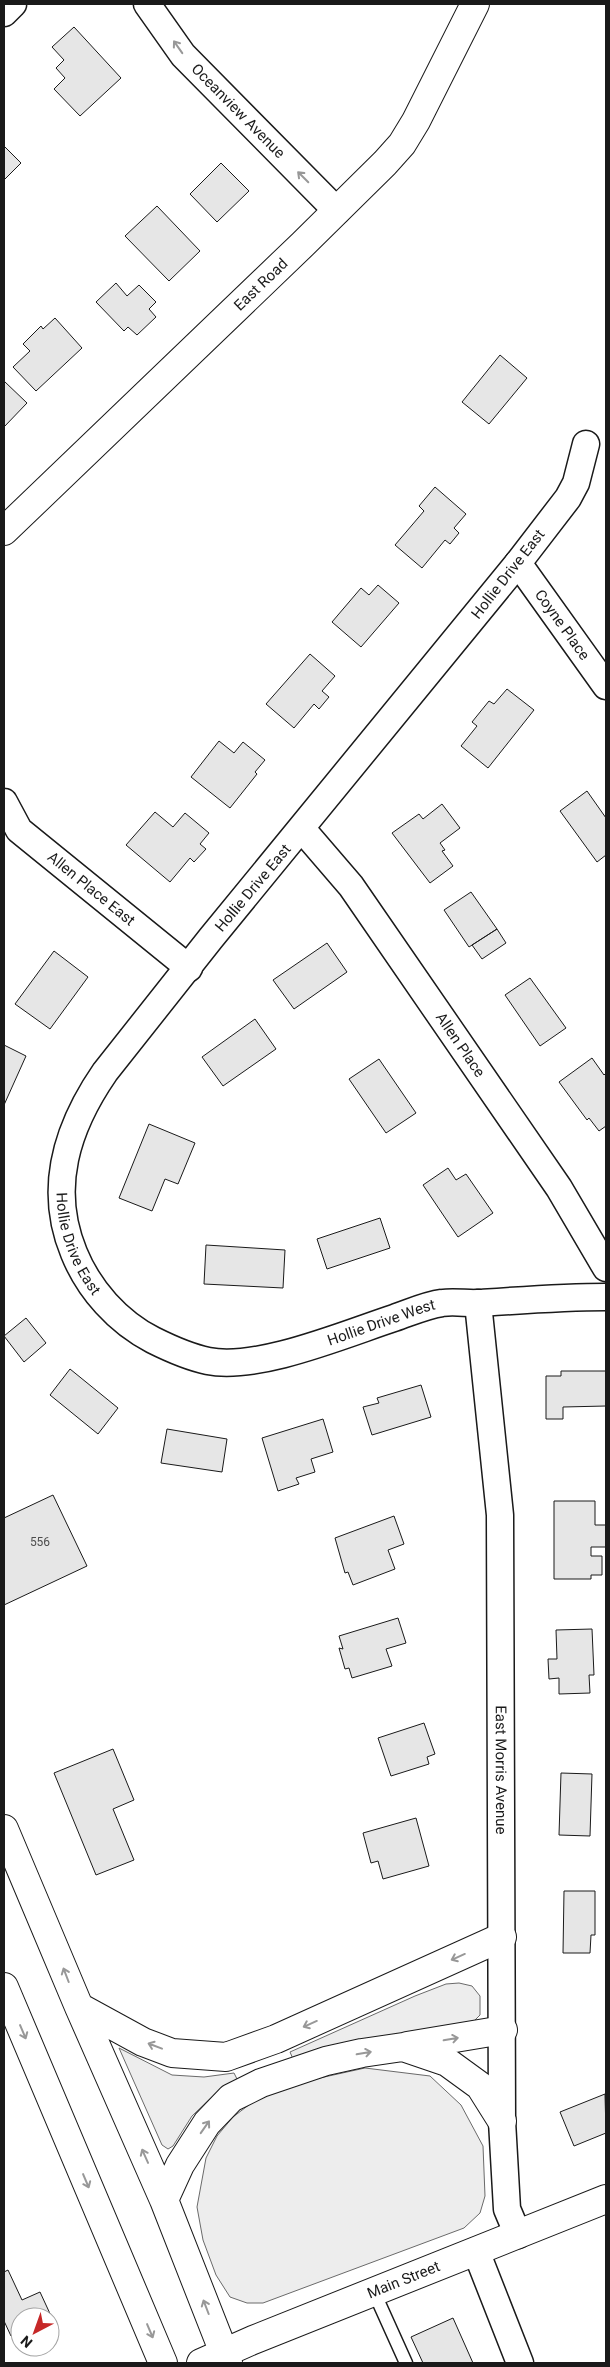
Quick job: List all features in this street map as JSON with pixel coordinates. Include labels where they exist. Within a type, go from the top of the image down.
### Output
[{"type":"main road","name":"East Road","points":[[4,531],[337,211],[402,144],[416,121],[475,4]]},
{"type":"main road","points":[[4,1829],[79,2007],[164,2200],[217,2360]]},
{"type":"main road","points":[[79,2007],[142,2042],[172,2053],[226,2057],[276,2039],[502,1937]]},
{"type":"main road","points":[[4,1987],[163,2363]]},
{"type":"main road","points":[[164,2200],[180,2165],[207,2123],[231,2098],[261,2083],[326,2061],[362,2053],[503,2030]]},
{"type":"main road","points":[[403,2047],[446,2062],[480,2086],[502,2121]]},
{"type":"main road","name":"Main Street","points":[[217,2360],[374,2292],[606,2199]]},
{"type":"street","points":[[4,13],[13,4]]},
{"type":"street","name":"Oceanview Avenue","points":[[147,4],[183,55],[337,211]]},
{"type":"street","name":"Hollie Drive East","points":[[162,1345],[126,1324],[94,1289],[78,1264],[69,1242],[64,1219],[62,1176],[64,1157],[75,1124],[89,1095],[105,1072],[518,563],[568,498],[576,483],[586,444]]},
{"type":"street","name":"Coyne Place","points":[[518,563],[606,686]]},
{"type":"street","name":"Allen Place East","points":[[4,802],[19,830],[189,968]]},
{"type":"street","name":"Allen Place","points":[[302,829],[362,902],[559,1188],[606,1268]]},
{"type":"street","name":"Hollie Drive West","points":[[162,1345],[174,1351],[209,1361],[251,1360],[286,1353],[442,1303],[478,1303],[606,1296]]},
{"type":"street","name":"East Morris Avenue","points":[[478,1303],[500,1515],[502,2121],[507,2209],[518,2235]]},
{"type":"street","points":[[476,2251],[520,2363]]},
{"type":"lane","points":[[374,2292],[406,2363]]},
{"type":"shaded area","points":[[459,1983],[472,1986],[480,1996],[480,2015],[470,2025],[293,2059],[290,2052],[415,1996],[446,1984]]},
{"type":"shaded area","points":[[119,2048],[172,2075],[204,2077],[234,2073],[237,2079],[216,2093],[192,2116],[173,2146],[168,2149],[162,2145]]},
{"type":"shaded area","points":[[365,2068],[430,2076],[461,2105],[483,2146],[485,2196],[480,2213],[464,2228],[263,2303],[247,2303],[230,2297],[216,2275],[203,2240],[197,2207],[206,2158],[217,2136],[233,2117],[254,2101],[279,2087]]},
{"type":"building","points":[[74,27],[121,78],[80,116],[54,89],[65,78],[56,68],[64,60],[52,47]]},
{"type":"building","points":[[4,146],[21,163],[4,180]]},
{"type":"building","points":[[221,163],[249,191],[217,222],[190,194]]},
{"type":"building","points":[[157,206],[200,251],[169,281],[125,236]]},
{"type":"building","points":[[116,283],[127,296],[139,285],[156,302],[149,309],[156,317],[137,335],[128,327],[124,331],[96,302]]},
{"type":"building","points":[[55,318],[82,348],[36,391],[13,367],[30,351],[23,344],[41,326],[43,329]]},
{"type":"building","points":[[500,355],[527,378],[489,424],[462,402]]},
{"type":"building","points":[[4,381],[27,403],[4,427]]},
{"type":"building","points":[[435,487],[466,514],[454,528],[459,533],[450,544],[445,540],[422,568],[395,545],[424,511],[419,506]]},
{"type":"building","points":[[378,585],[399,603],[361,647],[332,622],[361,588],[369,595]]},
{"type":"building","points":[[310,654],[335,676],[322,691],[329,697],[319,709],[314,704],[294,728],[266,704]]},
{"type":"building","points":[[507,689],[534,710],[488,768],[461,746],[477,726],[472,722],[489,701],[494,704]]},
{"type":"building","points":[[219,741],[234,753],[243,742],[265,760],[255,772],[257,774],[230,808],[191,777]]},
{"type":"building","points":[[587,791],[606,818],[606,855],[597,862],[560,811]]},
{"type":"building","points":[[442,804],[460,828],[440,843],[445,850],[442,851],[453,866],[430,883],[392,833],[419,814],[423,819]]},
{"type":"building","points":[[155,812],[173,827],[185,813],[209,833],[200,844],[206,849],[194,862],[190,858],[170,882],[126,845]]},
{"type":"building","points":[[471,892],[497,929],[469,947],[444,910]]},
{"type":"building","points":[[497,929],[506,943],[482,959],[472,945]]},
{"type":"building","points":[[327,943],[347,972],[294,1009],[273,980]]},
{"type":"building","points":[[54,951],[88,977],[50,1029],[15,1004]]},
{"type":"building","points":[[530,978],[566,1028],[540,1046],[505,995]]},
{"type":"building","points":[[255,1019],[276,1049],[223,1086],[202,1057]]},
{"type":"building","points":[[4,1045],[26,1056],[4,1105]]},
{"type":"building","points":[[592,1058],[604,1075],[606,1073],[606,1126],[599,1131],[589,1118],[587,1120],[559,1082]]},
{"type":"building","points":[[379,1059],[416,1113],[386,1133],[349,1079]]},
{"type":"building","points":[[149,1124],[195,1143],[178,1184],[165,1179],[152,1211],[119,1198]]},
{"type":"building","points":[[448,1168],[456,1180],[466,1174],[493,1213],[458,1237],[423,1185]]},
{"type":"building","points":[[380,1218],[390,1248],[327,1269],[317,1239]]},
{"type":"building","points":[[206,1245],[285,1250],[283,1288],[204,1284]]},
{"type":"building","points":[[26,1318],[46,1343],[24,1362],[4,1336]]},
{"type":"building","points":[[70,1369],[118,1408],[98,1434],[50,1395]]},
{"type":"building","points":[[561,1371],[606,1371],[606,1406],[563,1407],[563,1419],[546,1419],[546,1376],[561,1376]]},
{"type":"building","points":[[421,1385],[431,1417],[372,1435],[363,1407],[379,1403],[377,1398]]},
{"type":"building","points":[[323,1419],[333,1452],[311,1459],[315,1472],[296,1478],[299,1484],[278,1491],[262,1438]]},
{"type":"building","points":[[167,1429],[227,1439],[222,1472],[161,1463]]},
{"type":"building","points":[[53,1495],[87,1566],[4,1605],[4,1518]]},
{"type":"building","points":[[554,1501],[595,1501],[595,1525],[606,1525],[606,1547],[591,1547],[591,1556],[602,1556],[602,1575],[591,1575],[591,1579],[554,1579]]},
{"type":"building","points":[[394,1516],[404,1544],[388,1550],[395,1569],[353,1585],[348,1572],[345,1573],[335,1538]]},
{"type":"building","points":[[398,1618],[406,1643],[386,1649],[392,1666],[352,1678],[349,1668],[345,1669],[339,1648],[343,1649],[339,1636]]},
{"type":"building","points":[[592,1629],[594,1675],[589,1675],[590,1693],[559,1694],[559,1678],[549,1679],[548,1659],[557,1659],[556,1630]]},
{"type":"building","points":[[424,1723],[435,1754],[427,1757],[429,1764],[391,1776],[378,1738]]},
{"type":"building","points":[[113,1749],[134,1800],[113,1809],[134,1860],[96,1875],[54,1773]]},
{"type":"building","points":[[561,1773],[592,1774],[590,1836],[559,1835]]},
{"type":"building","points":[[416,1818],[429,1866],[383,1879],[378,1861],[371,1863],[363,1833]]},
{"type":"building","points":[[564,1891],[595,1891],[595,1935],[591,1935],[590,1953],[563,1953]]},
{"type":"building","points":[[605,2094],[606,2133],[574,2146],[560,2112]]},
{"type":"building","points":[[8,2270],[22,2300],[40,2292],[47,2307],[10,2307],[10,2334],[4,2321],[4,2272]]},
{"type":"building","points":[[453,2318],[473,2363],[423,2363],[411,2337]]}]
